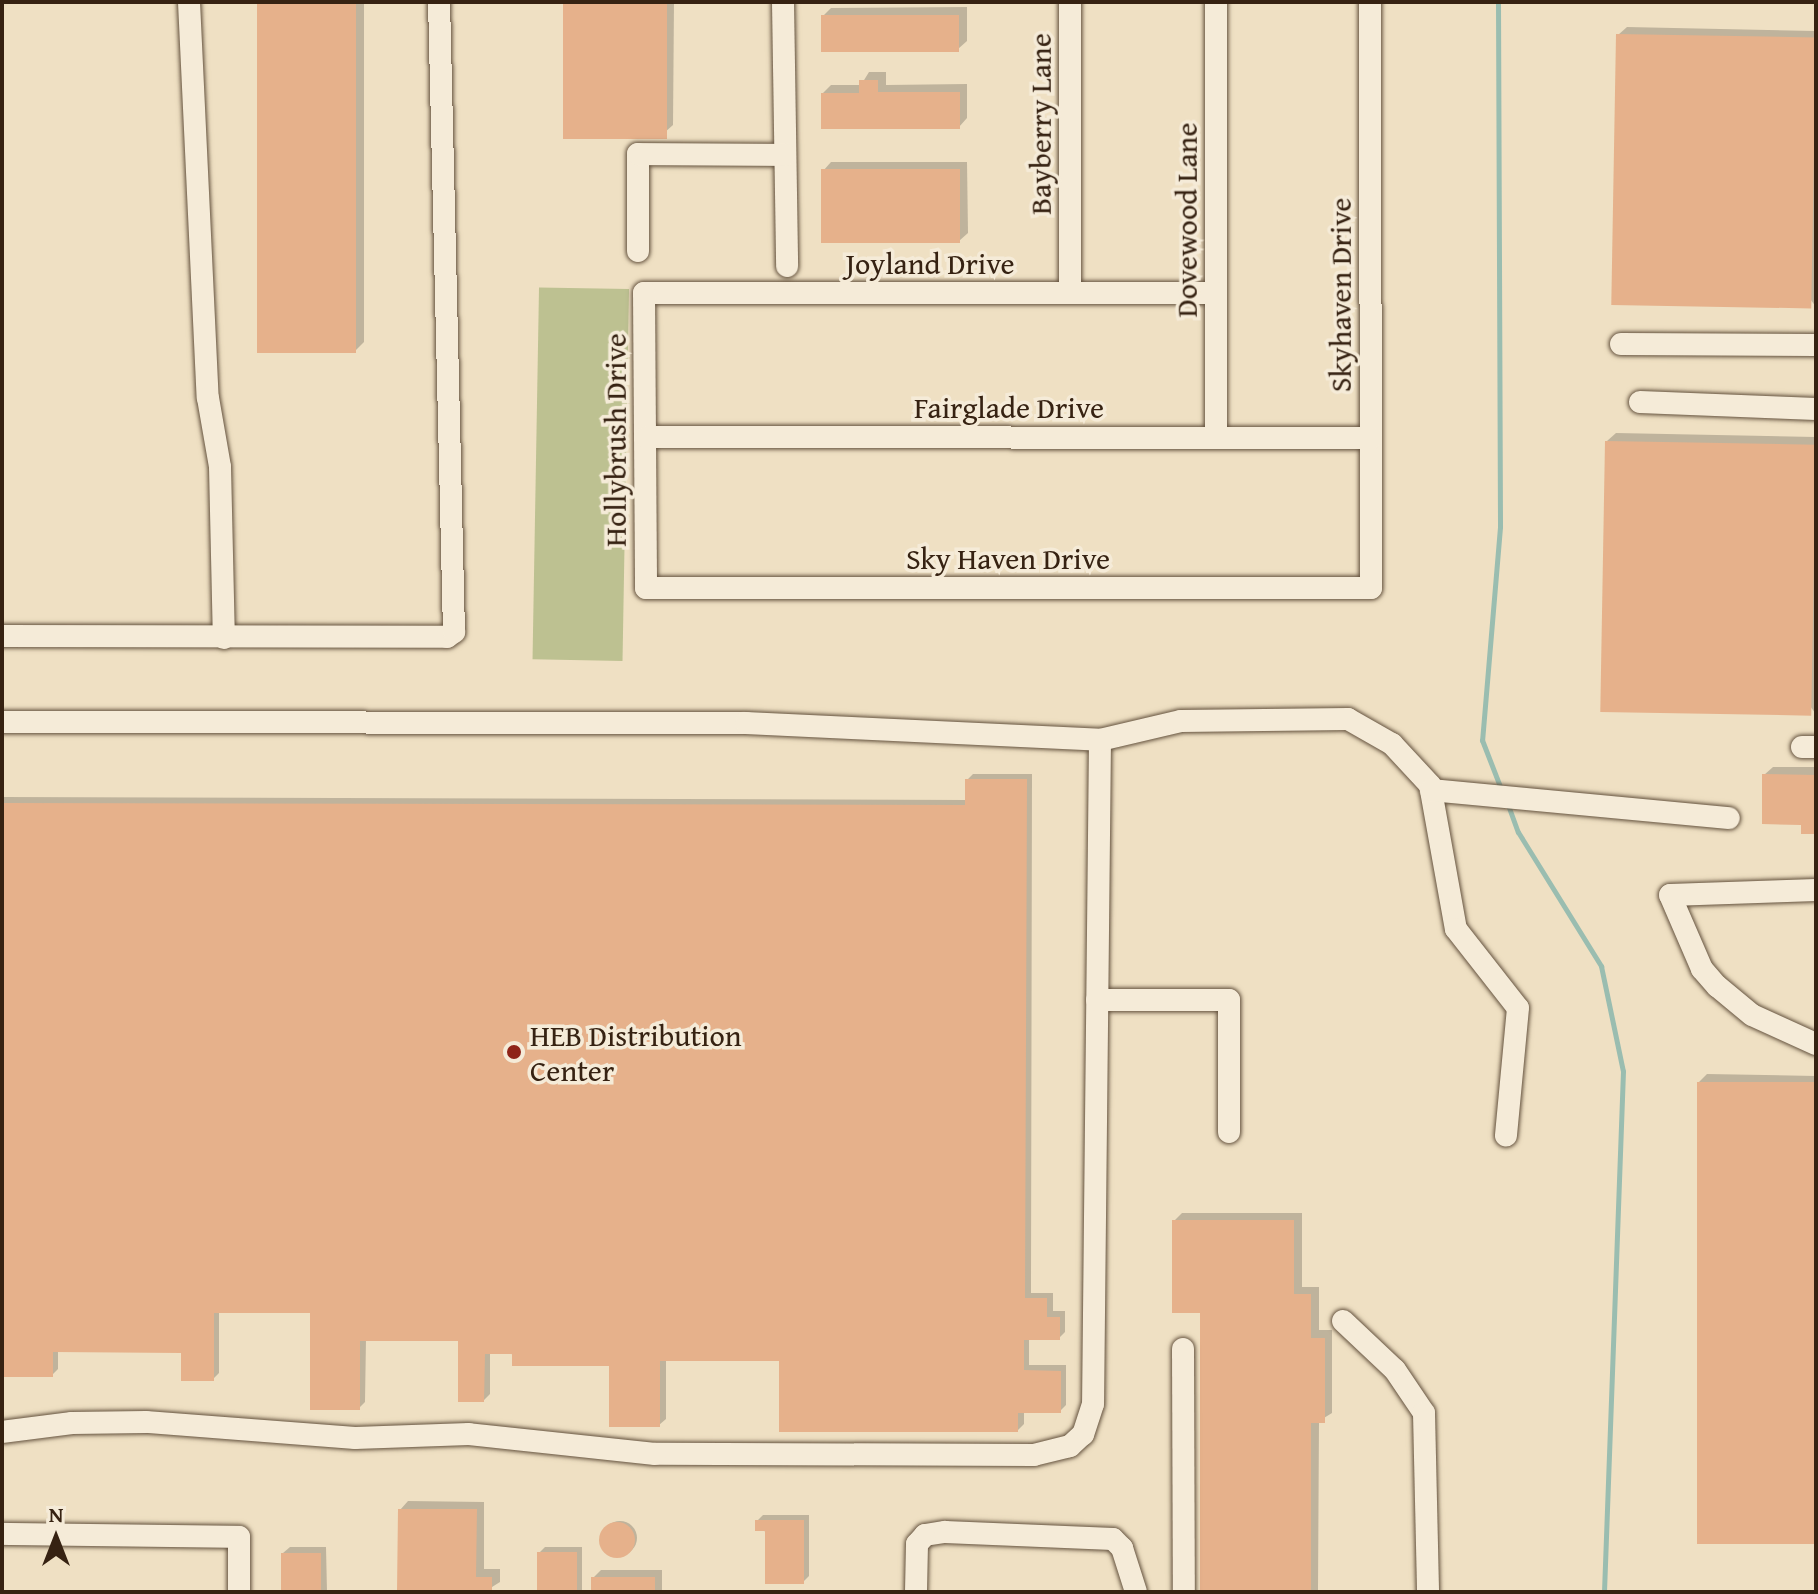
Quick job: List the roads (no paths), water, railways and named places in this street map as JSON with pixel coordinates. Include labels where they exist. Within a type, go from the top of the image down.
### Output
[{"type":"street","points":[[189,2],[208,398],[220,467],[224,638]]},
{"type":"street","points":[[2,636],[447,637],[457,625],[439,2]]},
{"type":"street","points":[[783,2],[787,266]]},
{"type":"street","name":"Bayberry Lane","points":[[1070,2],[1070,293]]},
{"type":"street","name":"Dovewood Lane","points":[[1216,2],[1216,437]]},
{"type":"street","name":"Skyhaven Drive","points":[[1370,2],[1371,588]]},
{"type":"street","points":[[638,251],[638,154],[785,155]]},
{"type":"street","name":"Joyland Drive","points":[[644,293],[1216,293]]},
{"type":"street","name":"Hollybrush Drive","points":[[644,293],[646,588]]},
{"type":"street","points":[[1621,344],[1816,345]]},
{"type":"street","points":[[1640,402],[1816,409]]},
{"type":"street","name":"Fairglade Drive","points":[[647,437],[1371,438]]},
{"type":"street","name":"Sky Haven Drive","points":[[646,588],[1371,588]]},
{"type":"street","points":[[2,722],[746,723],[1100,740],[1181,721],[1348,719],[1392,744],[1431,790],[1456,929],[1518,1008],[1506,1135]]},
{"type":"street","points":[[2,1432],[107,1421],[355,1438],[469,1434],[655,1454],[1055,1454],[1083,1434],[1093,1404],[1100,740]]},
{"type":"street","points":[[1431,790],[1551,805],[1729,818]]},
{"type":"street","points":[[1816,890],[1670,895],[1702,969],[1717,986],[1752,1015],[1816,1044]]},
{"type":"street","points":[[1097,1000],[1229,1000],[1229,1132]]},
{"type":"street","points":[[1343,1321],[1395,1370],[1424,1413],[1428,1592]]},
{"type":"street","points":[[1183,1349],[1184,1592]]},
{"type":"street","points":[[916,1592],[917,1544],[925,1535],[945,1532],[1113,1539],[1122,1548],[1136,1592]]},
{"type":"street","points":[[2,1534],[239,1537],[239,1592]]},
{"type":"waterway","points":[[1498,2],[1500,527],[1482,740],[1501,789]]},
{"type":"waterway","points":[[1508,805],[1518,832],[1601,966],[1623,1071],[1604,1592]]},
{"type":"place","name":"HEB Distribution Center","points":[[514,1052]]}]
